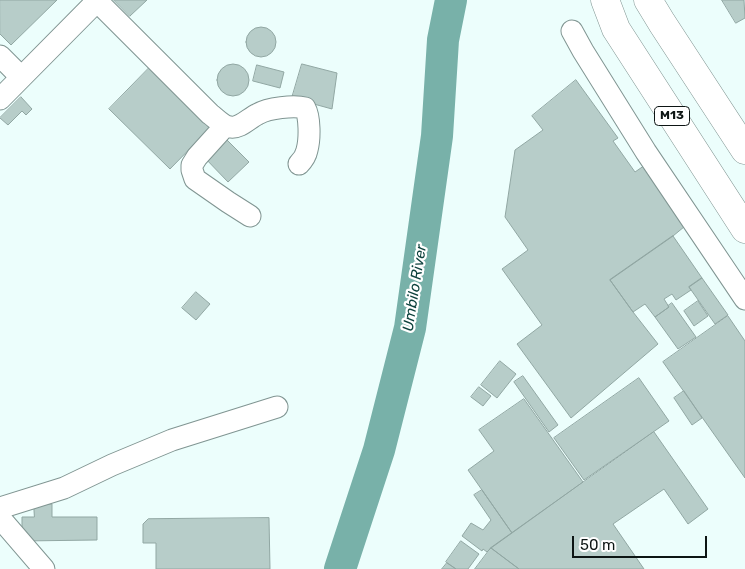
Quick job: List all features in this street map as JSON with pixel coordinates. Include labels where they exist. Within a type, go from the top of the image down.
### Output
[{"type":"highway","name":"M13","points":[[605,0],[616,29],[745,229]]},
{"type":"highway","points":[[648,0],[745,150]]},
{"type":"lane","points":[[0,99],[97,1],[224,126],[231,128],[239,126],[266,110],[305,108],[309,121],[307,149],[303,160],[299,164]]},
{"type":"lane","points":[[572,30],[646,152],[745,299]]},
{"type":"lane","points":[[0,56],[21,77]]},
{"type":"lane","points":[[224,126],[197,157],[192,165],[192,170],[195,179],[250,216]]},
{"type":"lane","points":[[0,508],[64,488],[112,465],[172,440],[277,407]]},
{"type":"lane","points":[[0,518],[44,569]]},
{"type":"building","points":[[0,0],[57,0],[11,45],[0,34]]},
{"type":"building","points":[[114,0],[147,0],[130,16]]},
{"type":"building","points":[[722,0],[744,0],[745,18],[736,23]]},
{"type":"building","points":[[261,27],[272,31],[276,42],[272,53],[261,57],[250,53],[246,42],[250,31]]},
{"type":"building","points":[[233,64],[239,65],[244,69],[248,74],[248,86],[244,91],[239,95],[233,96],[227,95],[222,91],[218,86],[217,80],[218,74],[222,69],[227,65]]},
{"type":"building","points":[[302,64],[337,73],[332,109],[292,98]]},
{"type":"building","points":[[152,65],[213,125],[170,169],[109,109]]},
{"type":"building","points":[[257,65],[284,72],[280,88],[253,81]]},
{"type":"building","points":[[576,80],[618,138],[613,141],[635,172],[648,163],[690,222],[610,280],[658,344],[571,418],[517,344],[542,325],[502,269],[528,250],[505,217],[515,150],[543,130],[532,116]]},
{"type":"building","points":[[21,97],[32,109],[26,115],[22,111],[8,125],[0,118]]},
{"type":"building","points":[[223,136],[249,162],[228,182],[203,156]]},
{"type":"building","points":[[673,236],[702,278],[689,287],[691,290],[676,300],[672,294],[664,299],[669,307],[655,317],[645,304],[633,312],[610,280]]},
{"type":"building","points":[[702,278],[728,315],[715,324],[689,287]]},
{"type":"building","points":[[196,292],[210,304],[196,320],[182,308]]},
{"type":"building","points":[[698,301],[708,316],[694,326],[684,311]]},
{"type":"building","points":[[672,303],[696,337],[678,349],[655,317]]},
{"type":"building","points":[[728,316],[745,341],[745,478],[663,362]]},
{"type":"building","points":[[500,361],[516,374],[497,398],[481,385]]},
{"type":"building","points":[[523,376],[558,425],[549,432],[514,382]]},
{"type":"building","points":[[639,378],[669,421],[584,480],[554,438]]},
{"type":"building","points":[[479,387],[491,396],[483,406],[471,397]]},
{"type":"building","points":[[684,391],[702,418],[692,425],[674,398]]},
{"type":"building","points":[[524,399],[583,482],[512,533],[468,470],[494,451],[479,430]]},
{"type":"building","points":[[654,432],[708,509],[688,524],[664,489],[613,524],[644,569],[519,569],[491,548]]},
{"type":"building","points":[[482,490],[512,533],[487,552],[483,549],[482,551],[462,536],[471,523],[483,530],[491,520],[474,495]]},
{"type":"building","points":[[34,504],[52,504],[52,517],[97,517],[97,540],[22,541],[22,517],[34,517]]},
{"type":"building","points":[[269,518],[270,569],[156,569],[156,543],[143,543],[143,524],[148,519]]},
{"type":"building","points":[[461,541],[479,554],[468,569],[456,569],[446,562]]},
{"type":"building","points":[[491,548],[519,569],[475,569]]},
{"type":"building","points":[[447,563],[456,569],[442,569]]},
{"type":"waterway","name":"Umbilo River","points":[[340,569],[379,450],[410,328],[437,136],[443,40],[451,0]]}]
